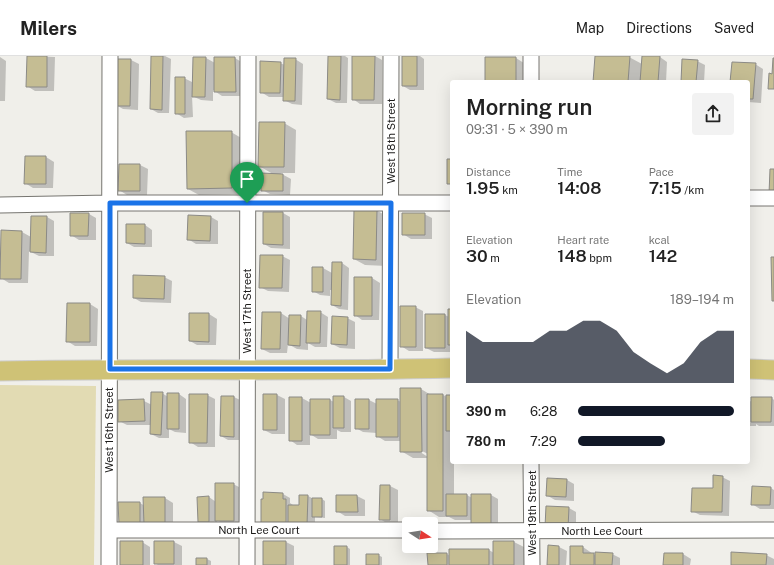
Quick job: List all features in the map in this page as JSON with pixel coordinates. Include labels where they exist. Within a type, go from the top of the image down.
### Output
[{"type":"main road","points":[[0,371],[110,369],[450,368]]},
{"type":"main road","points":[[750,369],[774,370]]},
{"type":"street","name":"West 16th Street","points":[[109,565],[110,56]]},
{"type":"street","name":"West 17th Street","points":[[247,565],[248,56]]},
{"type":"street","name":"West 18th Street","points":[[390,369],[391,56]]},
{"type":"street","points":[[531,56],[531,80]]},
{"type":"street","points":[[750,198],[774,198]]},
{"type":"street","points":[[0,205],[110,203],[450,203]]},
{"type":"street","name":"West 19th Street","points":[[531,464],[532,565]]},
{"type":"street","name":"North Lee Court","points":[[109,530],[402,530]]},
{"type":"street","name":"North Lee Court","points":[[438,530],[774,530]]},
{"type":"shaded area","points":[[0,385],[96,386],[94,565],[0,565]]},
{"type":"building","points":[[27,56],[47,56],[47,87],[26,87]]},
{"type":"building","points":[[151,56],[163,56],[162,110],[150,109]]},
{"type":"building","points":[[328,56],[341,56],[340,100],[327,99]]},
{"type":"building","points":[[352,56],[375,56],[374,100],[352,100]]},
{"type":"building","points":[[402,56],[417,56],[417,86],[402,86]]},
{"type":"building","points":[[595,56],[630,56],[628,80],[593,80]]},
{"type":"building","points":[[642,56],[660,56],[658,80],[640,80]]},
{"type":"building","points":[[193,57],[206,57],[205,97],[192,97]]},
{"type":"building","points":[[214,57],[235,57],[236,92],[214,92]]},
{"type":"building","points":[[485,57],[516,57],[516,80],[485,80]]},
{"type":"building","points":[[284,58],[296,58],[295,101],[283,101]]},
{"type":"building","points":[[773,58],[774,89],[768,89],[769,73],[772,74]]},
{"type":"building","points":[[116,59],[131,59],[130,106],[115,106]]},
{"type":"building","points":[[682,59],[698,60],[696,80],[681,80]]},
{"type":"building","points":[[260,61],[281,62],[280,93],[260,93]]},
{"type":"building","points":[[732,62],[756,63],[753,99],[750,99],[750,80],[730,80]]},
{"type":"building","points":[[175,77],[185,77],[185,114],[175,114]]},
{"type":"building","points":[[259,122],[285,122],[284,167],[258,167]]},
{"type":"building","points":[[186,131],[232,131],[232,188],[187,189]]},
{"type":"building","points":[[25,156],[46,156],[46,184],[24,184]]},
{"type":"building","points":[[447,159],[450,159],[450,184],[447,184]]},
{"type":"building","points":[[119,164],[140,164],[140,191],[118,191]]},
{"type":"building","points":[[770,169],[774,169],[774,194],[769,194]]},
{"type":"building","points":[[261,173],[283,174],[283,191],[261,191]]},
{"type":"building","points":[[354,209],[377,209],[376,260],[353,259]]},
{"type":"building","points":[[263,212],[283,212],[283,245],[263,244]]},
{"type":"building","points":[[70,213],[89,213],[88,236],[70,236]]},
{"type":"building","points":[[402,213],[425,213],[425,235],[402,235]]},
{"type":"building","points":[[188,215],[211,216],[210,241],[187,240]]},
{"type":"building","points":[[31,216],[47,216],[46,253],[30,252]]},
{"type":"building","points":[[126,224],[145,224],[145,244],[126,243]]},
{"type":"building","points":[[1,230],[22,231],[21,279],[0,279]]},
{"type":"building","points":[[260,255],[283,255],[282,288],[259,288]]},
{"type":"building","points":[[771,257],[774,257],[774,301],[772,301]]},
{"type":"building","points":[[332,262],[342,262],[341,306],[331,305]]},
{"type":"building","points":[[312,267],[323,267],[323,292],[312,292]]},
{"type":"building","points":[[133,275],[165,276],[164,299],[133,298]]},
{"type":"building","points":[[354,277],[372,277],[372,316],[354,316]]},
{"type":"building","points":[[67,303],[90,303],[90,342],[66,342]]},
{"type":"building","points":[[400,306],[416,306],[416,347],[400,347]]},
{"type":"building","points":[[448,309],[450,309],[450,345],[448,345]]},
{"type":"building","points":[[307,311],[321,311],[320,343],[306,343]]},
{"type":"building","points":[[262,312],[281,312],[280,349],[261,349]]},
{"type":"building","points":[[189,313],[209,313],[209,342],[189,341]]},
{"type":"building","points":[[425,314],[445,314],[445,348],[425,348]]},
{"type":"building","points":[[289,315],[301,315],[300,346],[288,345]]},
{"type":"building","points":[[332,316],[348,317],[347,345],[331,344]]},
{"type":"building","points":[[400,388],[421,388],[422,452],[400,452]]},
{"type":"building","points":[[151,392],[163,392],[161,435],[150,434]]},
{"type":"building","points":[[167,393],[179,393],[179,429],[167,429]]},
{"type":"building","points":[[189,394],[208,394],[207,443],[189,443]]},
{"type":"building","points":[[263,394],[277,394],[277,430],[263,430]]},
{"type":"building","points":[[427,394],[443,394],[443,511],[427,511]]},
{"type":"building","points":[[446,395],[450,395],[450,431],[446,431]]},
{"type":"building","points":[[221,396],[234,396],[234,437],[220,436]]},
{"type":"building","points":[[333,396],[344,396],[344,428],[333,428]]},
{"type":"building","points":[[289,397],[302,397],[302,441],[289,441]]},
{"type":"building","points":[[751,397],[772,397],[771,422],[751,422]]},
{"type":"building","points":[[144,399],[145,421],[118,422],[118,400]]},
{"type":"building","points":[[310,399],[330,399],[330,435],[310,435]]},
{"type":"building","points":[[355,399],[369,399],[369,429],[355,429]]},
{"type":"building","points":[[376,399],[398,399],[398,437],[376,437]]},
{"type":"building","points":[[713,475],[723,476],[722,512],[691,512],[692,488],[713,488]]},
{"type":"building","points":[[547,478],[567,479],[566,497],[546,496]]},
{"type":"building","points":[[215,483],[234,483],[234,521],[215,521]]},
{"type":"building","points":[[380,485],[390,485],[390,520],[379,520]]},
{"type":"building","points":[[752,486],[771,487],[770,505],[751,505]]},
{"type":"building","points":[[263,492],[283,493],[283,499],[286,499],[286,527],[261,527],[261,499],[263,499]]},
{"type":"building","points":[[446,494],[467,494],[467,516],[446,516]]},
{"type":"building","points":[[471,494],[491,494],[491,524],[471,524]]},
{"type":"building","points":[[299,495],[308,495],[307,525],[288,525],[288,505],[299,505]]},
{"type":"building","points":[[336,495],[357,495],[358,512],[336,512]]},
{"type":"building","points":[[209,496],[209,522],[198,522],[197,497]]},
{"type":"building","points":[[143,497],[165,497],[165,524],[144,524]]},
{"type":"building","points":[[312,498],[322,498],[322,517],[312,517]]},
{"type":"building","points":[[118,502],[140,502],[140,524],[119,524]]},
{"type":"building","points":[[546,506],[569,507],[568,528],[545,527]]},
{"type":"building","points":[[120,541],[143,541],[143,565],[120,565]]},
{"type":"building","points":[[154,541],[174,541],[174,564],[154,564]]},
{"type":"building","points":[[263,541],[286,541],[286,565],[263,565]]},
{"type":"building","points":[[493,541],[514,541],[514,565],[493,565]]},
{"type":"building","points":[[548,545],[559,546],[559,565],[547,565]]},
{"type":"building","points":[[334,546],[347,546],[347,565],[334,565]]},
{"type":"building","points":[[570,546],[583,546],[583,553],[594,553],[594,565],[570,565]]},
{"type":"building","points":[[449,549],[489,549],[489,565],[449,565]]},
{"type":"building","points":[[595,552],[613,553],[612,565],[595,565]]},
{"type":"building","points":[[731,552],[767,554],[766,565],[731,565]]},
{"type":"building","points":[[427,553],[447,553],[447,565],[428,565]]},
{"type":"building","points":[[664,553],[683,553],[683,565],[663,565]]},
{"type":"building","points":[[366,554],[379,554],[379,565],[366,565]]},
{"type":"building","points":[[196,558],[207,558],[207,565],[196,565]]},
{"type":"route","points":[[110,203],[247,203],[391,203],[390,369],[110,369],[110,203]]}]
